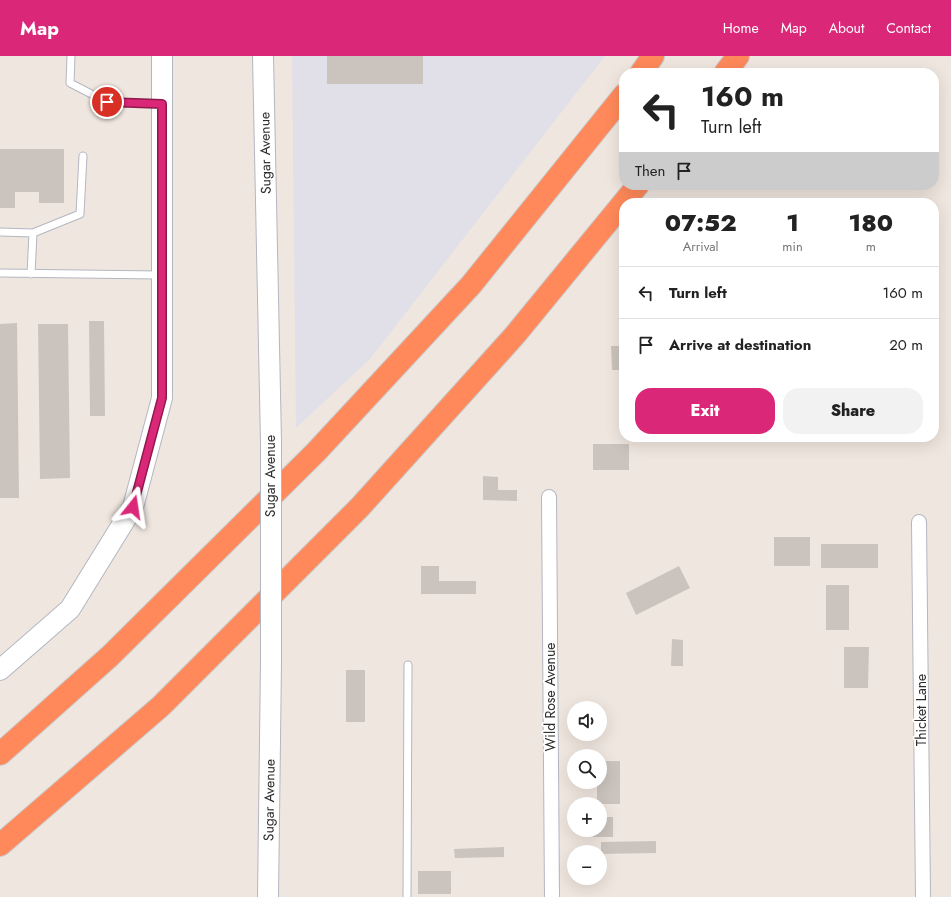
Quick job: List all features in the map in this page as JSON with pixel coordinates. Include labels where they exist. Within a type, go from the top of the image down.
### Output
[{"type":"highway","points":[[645,68],[653,56]]},
{"type":"highway","points":[[729,68],[738,56]]},
{"type":"highway","points":[[0,754],[110,656],[316,452],[471,285],[619,101]]},
{"type":"highway","points":[[627,198],[634,190]]},
{"type":"highway","points":[[0,845],[161,706],[359,508],[515,335],[619,208]]},
{"type":"main road","points":[[0,670],[70,609],[133,507],[162,398],[162,56]]},
{"type":"main road","name":"Sugar Avenue","points":[[263,56],[270,442],[268,897]]},
{"type":"street","name":"Wild Rose Avenue","points":[[549,497],[552,897]]},
{"type":"street","name":"Thicket Lane","points":[[919,522],[923,897]]},
{"type":"lane","points":[[71,56],[70,83],[107,102],[162,104]]},
{"type":"lane","points":[[0,232],[33,233],[80,214],[83,156]]},
{"type":"lane","points":[[31,274],[33,233]]},
{"type":"lane","points":[[0,273],[162,275]]},
{"type":"lane","points":[[407,897],[408,665]]},
{"type":"shaded area","points":[[292,56],[605,56],[370,359],[296,428]]},
{"type":"building","points":[[327,56],[423,56],[423,84],[327,84]]},
{"type":"building","points":[[0,149],[64,149],[64,203],[39,203],[39,192],[15,192],[15,208],[0,208]]},
{"type":"building","points":[[89,321],[104,321],[105,416],[90,416]]},
{"type":"building","points":[[17,323],[19,498],[0,498],[0,324]]},
{"type":"building","points":[[38,324],[68,324],[70,478],[40,479]]},
{"type":"building","points":[[611,346],[619,346],[619,370],[612,370]]},
{"type":"building","points":[[593,444],[629,444],[629,470],[593,470]]},
{"type":"building","points":[[483,476],[498,477],[498,490],[517,490],[517,501],[483,500]]},
{"type":"building","points":[[774,537],[810,537],[810,566],[774,566]]},
{"type":"building","points":[[821,544],[878,544],[878,568],[821,568]]},
{"type":"building","points":[[421,566],[439,566],[439,581],[476,581],[476,594],[421,594]]},
{"type":"building","points":[[679,566],[690,588],[636,615],[626,593]]},
{"type":"building","points":[[826,585],[849,585],[849,630],[826,630]]},
{"type":"building","points":[[672,639],[683,640],[683,666],[671,666]]},
{"type":"building","points":[[844,647],[869,647],[868,688],[844,688]]},
{"type":"building","points":[[346,670],[365,670],[365,722],[346,722]]},
{"type":"building","points":[[607,761],[620,761],[620,804],[607,804],[607,797],[597,797],[597,789],[607,789]]},
{"type":"building","points":[[607,817],[613,817],[613,837],[607,837]]},
{"type":"building","points":[[656,841],[656,853],[607,854],[607,845],[601,845],[601,842]]},
{"type":"building","points":[[504,847],[504,857],[455,858],[454,849]]},
{"type":"building","points":[[418,871],[451,871],[451,894],[418,894]]},
{"type":"route","points":[[107,102],[162,104],[162,398],[133,507]]}]
